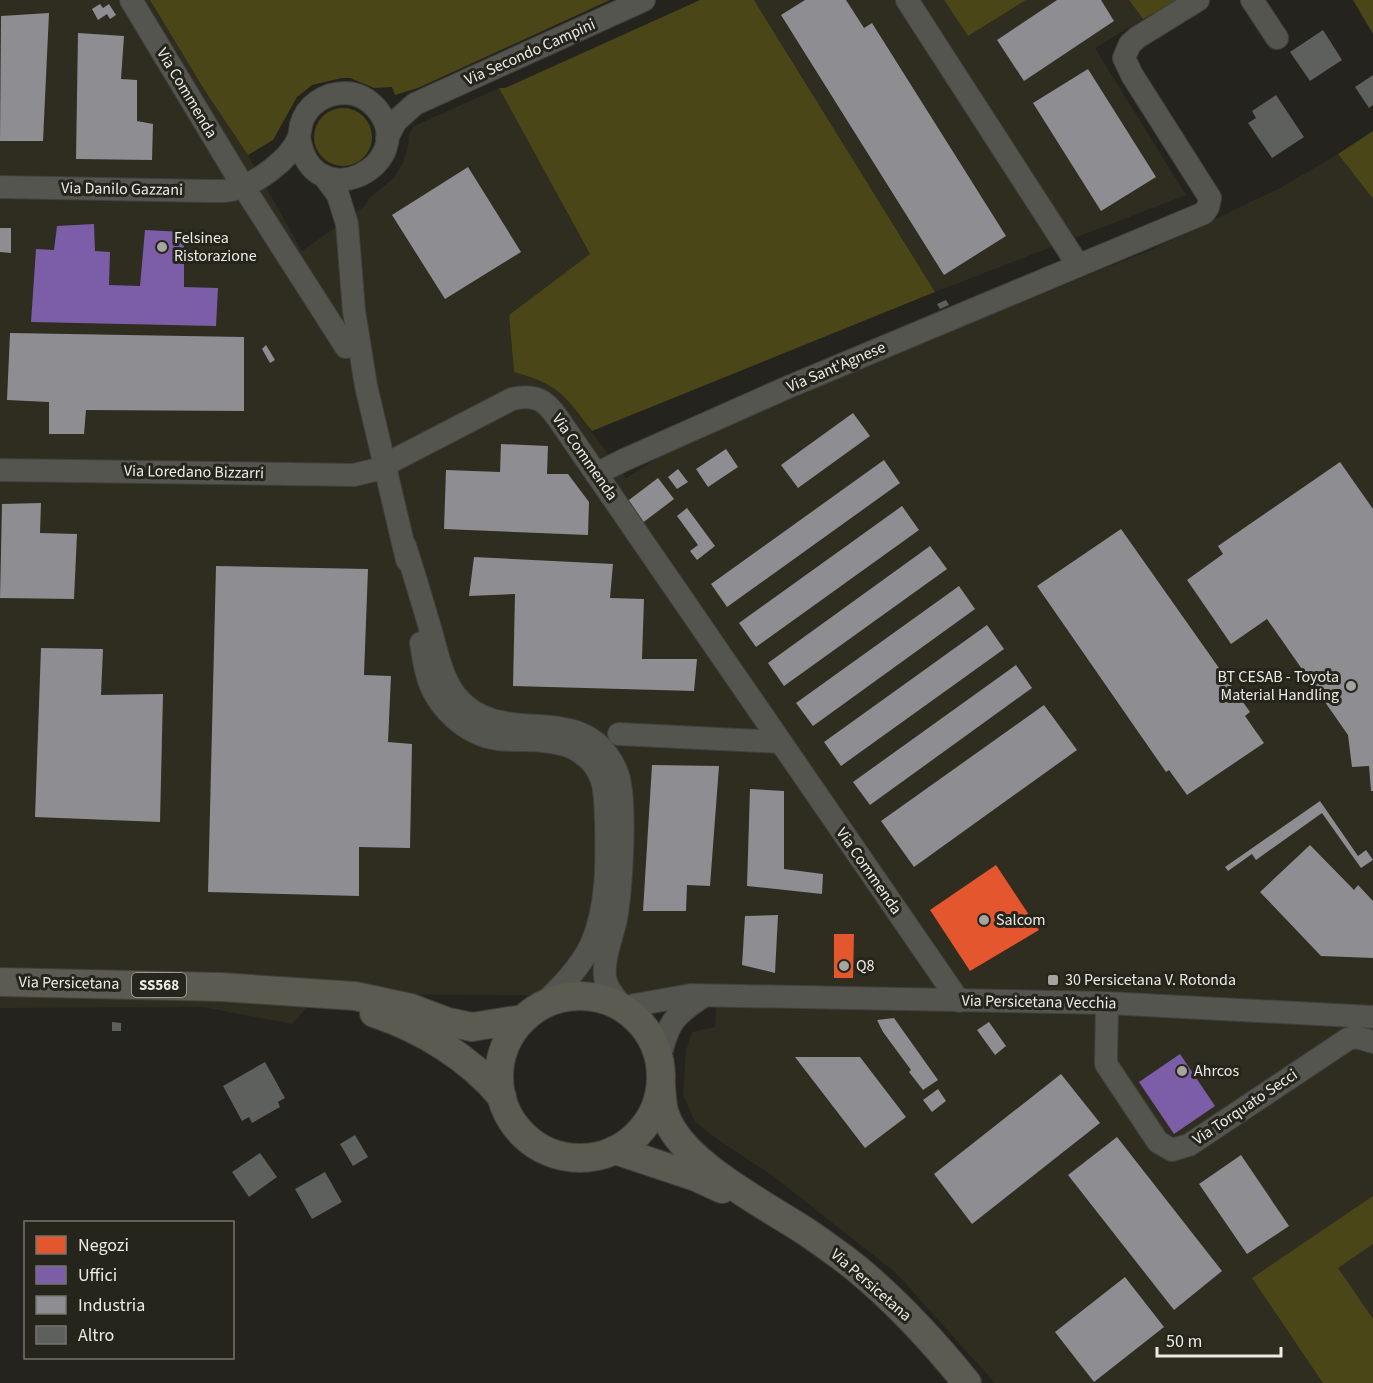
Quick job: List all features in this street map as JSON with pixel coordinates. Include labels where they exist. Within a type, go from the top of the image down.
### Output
[{"type":"main road","name":"Via Persicetana","points":[[0,982],[221,987],[355,996],[411,1008],[448,1022],[472,1027],[532,1012]]},
{"type":"main road","name":"Via Persicetana","points":[[318,994],[386,1017],[434,1041],[485,1077],[502,1097]]},
{"type":"main road","points":[[582,995],[610,1001],[623,1008],[636,1017],[654,1044],[660,1073],[653,1112],[646,1124],[627,1143],[615,1150],[590,1157],[564,1156],[540,1148],[520,1131],[506,1109],[502,1097],[499,1080],[500,1063],[513,1032],[532,1012],[562,998],[582,995]]},
{"type":"main road","name":"Via Persicetana","points":[[660,1073],[665,1115],[675,1133],[704,1163],[760,1205],[806,1232],[855,1268],[900,1308],[968,1383]]},
{"type":"main road","name":"Via Persicetana","points":[[615,1150],[696,1177],[760,1205]]},
{"type":"street","name":"Via Commenda","points":[[131,0],[243,186],[346,347]]},
{"type":"street","name":"Via Secondo Campini","points":[[387,138],[396,121],[415,104],[644,0]]},
{"type":"street","points":[[907,0],[1078,265]]},
{"type":"street","name":"Via Sant'Agnese","points":[[596,474],[711,421],[1204,213],[1210,198],[1132,75],[1124,58],[1130,44],[1138,37],[1198,0]]},
{"type":"street","points":[[1252,0],[1277,38]]},
{"type":"street","points":[[243,186],[273,168],[287,155],[299,137],[305,114],[313,104],[324,97],[343,93],[362,97],[373,104],[380,114],[387,138],[378,162],[368,172],[353,195],[347,224]]},
{"type":"street","name":"Via Secondo Campini","points":[[362,97],[390,106],[415,104]]},
{"type":"street","points":[[299,137],[306,158],[338,195],[347,224],[354,311],[363,365],[405,546],[445,679],[464,705],[483,718],[498,723],[572,729],[599,745],[609,755],[617,772],[621,788],[622,822],[618,906],[607,953],[604,978],[609,991],[623,1008]]},
{"type":"street","points":[[273,168],[292,167],[347,180],[368,172]]},
{"type":"street","name":"Via Danilo Gazzani","points":[[0,187],[226,191],[243,186]]},
{"type":"street","name":"Via Commenda","points":[[385,464],[495,406],[524,396],[538,398],[550,407],[958,1001]]},
{"type":"street","name":"Via Loredano Bizzarri","points":[[0,470],[354,475],[367,473],[385,464]]},
{"type":"street","points":[[405,546],[427,676],[446,709],[461,724],[485,736],[498,739],[534,740],[573,747],[590,760],[602,778],[605,800],[605,888],[598,925],[590,946],[571,977],[532,1012]]},
{"type":"street","points":[[619,735],[780,742]]},
{"type":"street","points":[[660,1073],[667,1030],[694,996]]},
{"type":"street","name":"Via Persicetana Vecchia","points":[[623,1008],[694,996],[1107,1003],[1368,1017]]},
{"type":"street","name":"Via Torquato Secci","points":[[1107,1003],[1106,1064],[1158,1142],[1172,1150],[1189,1145],[1348,1039],[1356,1037],[1373,1040]]},
{"type":"street","points":[[1368,1017],[1373,1040]]},
{"type":"shaded area","points":[[0,0],[150,0],[205,91],[248,155],[302,251],[365,206],[369,198],[393,179],[403,163],[409,134],[414,126],[499,88],[590,254],[509,315],[514,372],[553,386],[566,398],[626,478],[682,443],[859,367],[1153,249],[1280,188],[1338,154],[1373,199],[1373,1383],[995,1383],[896,1273],[773,1176],[695,1122],[683,1095],[686,1050],[692,1032],[715,1027],[717,996],[319,994],[292,1024],[202,1007],[0,1008]]},
{"type":"shaded area","points":[[150,0],[610,0],[418,88],[395,95],[392,87],[374,88],[350,78],[312,85],[297,97],[273,140],[248,155],[205,91]]},
{"type":"shaded area","points":[[700,0],[754,0],[935,292],[592,431],[559,392],[542,382],[514,372],[509,315],[590,254],[499,88],[505,88]]},
{"type":"shaded area","points":[[754,0],[944,0],[968,36],[1026,0],[1129,0],[1143,19],[1095,48],[1186,195],[935,292]]},
{"type":"shaded area","points":[[944,0],[1026,0],[968,36]]},
{"type":"shaded area","points":[[1129,0],[1178,0],[1143,19]]},
{"type":"shaded area","points":[[1353,0],[1373,0],[1373,34]]},
{"type":"shaded area","points":[[343,108],[354,110],[367,121],[372,137],[370,148],[359,161],[343,166],[332,164],[319,153],[314,137],[316,126],[327,113]]},
{"type":"shaded area","points":[[1373,131],[1373,199],[1338,154]]},
{"type":"shaded area","points":[[1373,1196],[1373,1244],[1338,1268],[1373,1319],[1373,1383],[1323,1383],[1252,1278]]},
{"type":"building: Negozi","name":"Salcom","points":[[996,865],[1039,930],[970,971],[930,910]]},
{"type":"building: Negozi","points":[[834,934],[854,934],[853,978],[834,978]]},
{"type":"building: Uffici","points":[[94,224],[95,251],[110,252],[109,285],[140,286],[145,230],[184,232],[184,287],[218,288],[216,326],[31,322],[36,249],[54,250],[57,226]]},
{"type":"building: Uffici","points":[[1180,1054],[1215,1106],[1174,1134],[1139,1082]]},
{"type":"building: Industria","points":[[805,0],[846,0],[864,28],[872,23],[1006,236],[944,275],[781,15]]},
{"type":"building: Industria","points":[[1057,0],[1101,0],[1114,21],[1024,81],[997,40]]},
{"type":"building: Industria","points":[[100,4],[103,8],[109,4],[116,15],[110,19],[107,14],[98,20],[92,9]]},
{"type":"building: Industria","points":[[49,13],[43,141],[0,141],[1,16]]},
{"type":"building: Industria","points":[[78,33],[124,36],[121,79],[137,80],[137,121],[153,124],[152,160],[76,159]]},
{"type":"building: Industria","points":[[1088,69],[1156,177],[1101,211],[1033,103]]},
{"type":"building: Industria","points":[[468,167],[521,252],[445,299],[392,215]]},
{"type":"building: Industria","points":[[0,228],[11,228],[11,253],[0,252]]},
{"type":"building: Industria","points":[[10,333],[244,337],[244,411],[86,410],[84,434],[49,434],[49,402],[7,400]]},
{"type":"building: Industria","points":[[266,345],[275,360],[270,363],[262,349]]},
{"type":"building: Industria","points":[[853,413],[870,436],[798,488],[781,465]]},
{"type":"building: Industria","points":[[501,444],[548,446],[547,474],[568,474],[589,502],[588,535],[444,529],[446,470],[500,472]]},
{"type":"building: Industria","points":[[726,449],[738,467],[708,487],[696,469]]},
{"type":"building: Industria","points":[[884,460],[900,483],[727,607],[711,584]]},
{"type":"building: Industria","points":[[1340,462],[1373,509],[1373,791],[1371,791],[1369,766],[1352,767],[1348,735],[1267,619],[1231,644],[1187,580],[1223,554],[1218,546]]},
{"type":"building: Industria","points":[[678,469],[688,482],[677,489],[668,477]]},
{"type":"building: Industria","points":[[658,478],[674,499],[641,524],[625,503]]},
{"type":"building: Industria","points":[[41,503],[40,533],[77,534],[74,599],[0,598],[2,504]]},
{"type":"building: Industria","points":[[902,506],[919,530],[756,647],[739,623]]},
{"type":"building: Industria","points":[[687,508],[715,546],[697,560],[690,551],[698,545],[677,516]]},
{"type":"building: Industria","points":[[1121,529],[1250,712],[1245,716],[1264,743],[1187,795],[1169,770],[1166,772],[1037,586]]},
{"type":"building: Industria","points":[[930,546],[947,569],[784,686],[768,663]]},
{"type":"building: Industria","points":[[474,557],[613,564],[610,598],[644,599],[642,659],[697,659],[694,691],[513,686],[515,594],[469,596]]},
{"type":"building: Industria","points":[[216,566],[368,569],[364,675],[391,676],[388,742],[412,744],[410,848],[359,847],[359,896],[208,892]]},
{"type":"building: Industria","points":[[959,586],[975,609],[813,726],[796,703]]},
{"type":"building: Industria","points":[[987,625],[1004,649],[841,766],[824,742]]},
{"type":"building: Industria","points":[[41,648],[103,649],[101,695],[163,694],[160,822],[35,817]]},
{"type":"building: Industria","points":[[1016,665],[1032,688],[870,805],[853,782]]},
{"type":"building: Industria","points":[[1044,705],[1077,750],[914,867],[881,821]]},
{"type":"building: Industria","points":[[652,765],[719,766],[710,886],[687,885],[686,911],[643,911]]},
{"type":"building: Industria","points":[[750,789],[784,791],[784,869],[823,874],[822,894],[747,886]]},
{"type":"building: Industria","points":[[1320,801],[1358,856],[1366,850],[1373,860],[1361,868],[1322,813],[1256,860],[1252,854],[1228,871],[1225,867]]},
{"type":"building: Industria","points":[[1310,845],[1354,890],[1358,885],[1373,901],[1373,958],[1321,956],[1260,892]]},
{"type":"building: Industria","points":[[778,915],[775,973],[742,965],[745,916]]},
{"type":"building: Industria","points":[[894,1018],[938,1080],[923,1090],[909,1072],[911,1070],[877,1020]]},
{"type":"building: Industria","points":[[989,1022],[1006,1046],[995,1055],[977,1030]]},
{"type":"building: Industria","points":[[795,1057],[860,1057],[906,1117],[865,1148]]},
{"type":"building: Industria","points":[[1061,1074],[1100,1123],[972,1224],[934,1174]]},
{"type":"building: Industria","points":[[938,1089],[946,1101],[932,1112],[923,1100]]},
{"type":"building: Industria","points":[[1117,1137],[1222,1271],[1174,1310],[1068,1175]]},
{"type":"building: Industria","points":[[1241,1155],[1289,1226],[1247,1254],[1199,1184]]},
{"type":"building: Industria","points":[[1125,1277],[1164,1327],[1094,1382],[1055,1332]]},
{"type":"building: Altro","points":[[1323,30],[1342,60],[1310,81],[1290,52]]},
{"type":"building: Altro","points":[[1373,75],[1373,105],[1369,108],[1355,87]]},
{"type":"building: Altro","points":[[1276,95],[1304,137],[1272,158],[1248,123],[1256,118],[1252,111]]},
{"type":"building: Altro","points":[[946,300],[949,305],[940,309],[937,304]]},
{"type":"building: Altro","points":[[112,1022],[121,1023],[121,1031],[112,1031]]},
{"type":"building: Altro","points":[[265,1062],[285,1098],[278,1102],[280,1107],[252,1123],[249,1117],[242,1121],[223,1086]]},
{"type":"building: Altro","points":[[355,1135],[368,1157],[353,1166],[340,1144]]},
{"type":"building: Altro","points":[[260,1153],[277,1177],[249,1197],[232,1172]]},
{"type":"building: Altro","points":[[325,1172],[342,1202],[312,1219],[295,1189]]},
{"type":"place","name":"Felsinea Ristorazione","points":[[162,247]]},
{"type":"place","name":"BT CESAB - Toyota Material Handling","points":[[1351,686]]},
{"type":"place","name":"Salcom","points":[[984,920]]},
{"type":"place","name":"Q8","points":[[844,966]]},
{"type":"place","name":"30 Persicetana V. Rotonda","points":[[1053,980]]},
{"type":"place","name":"Ahrcos","points":[[1182,1071]]}]
